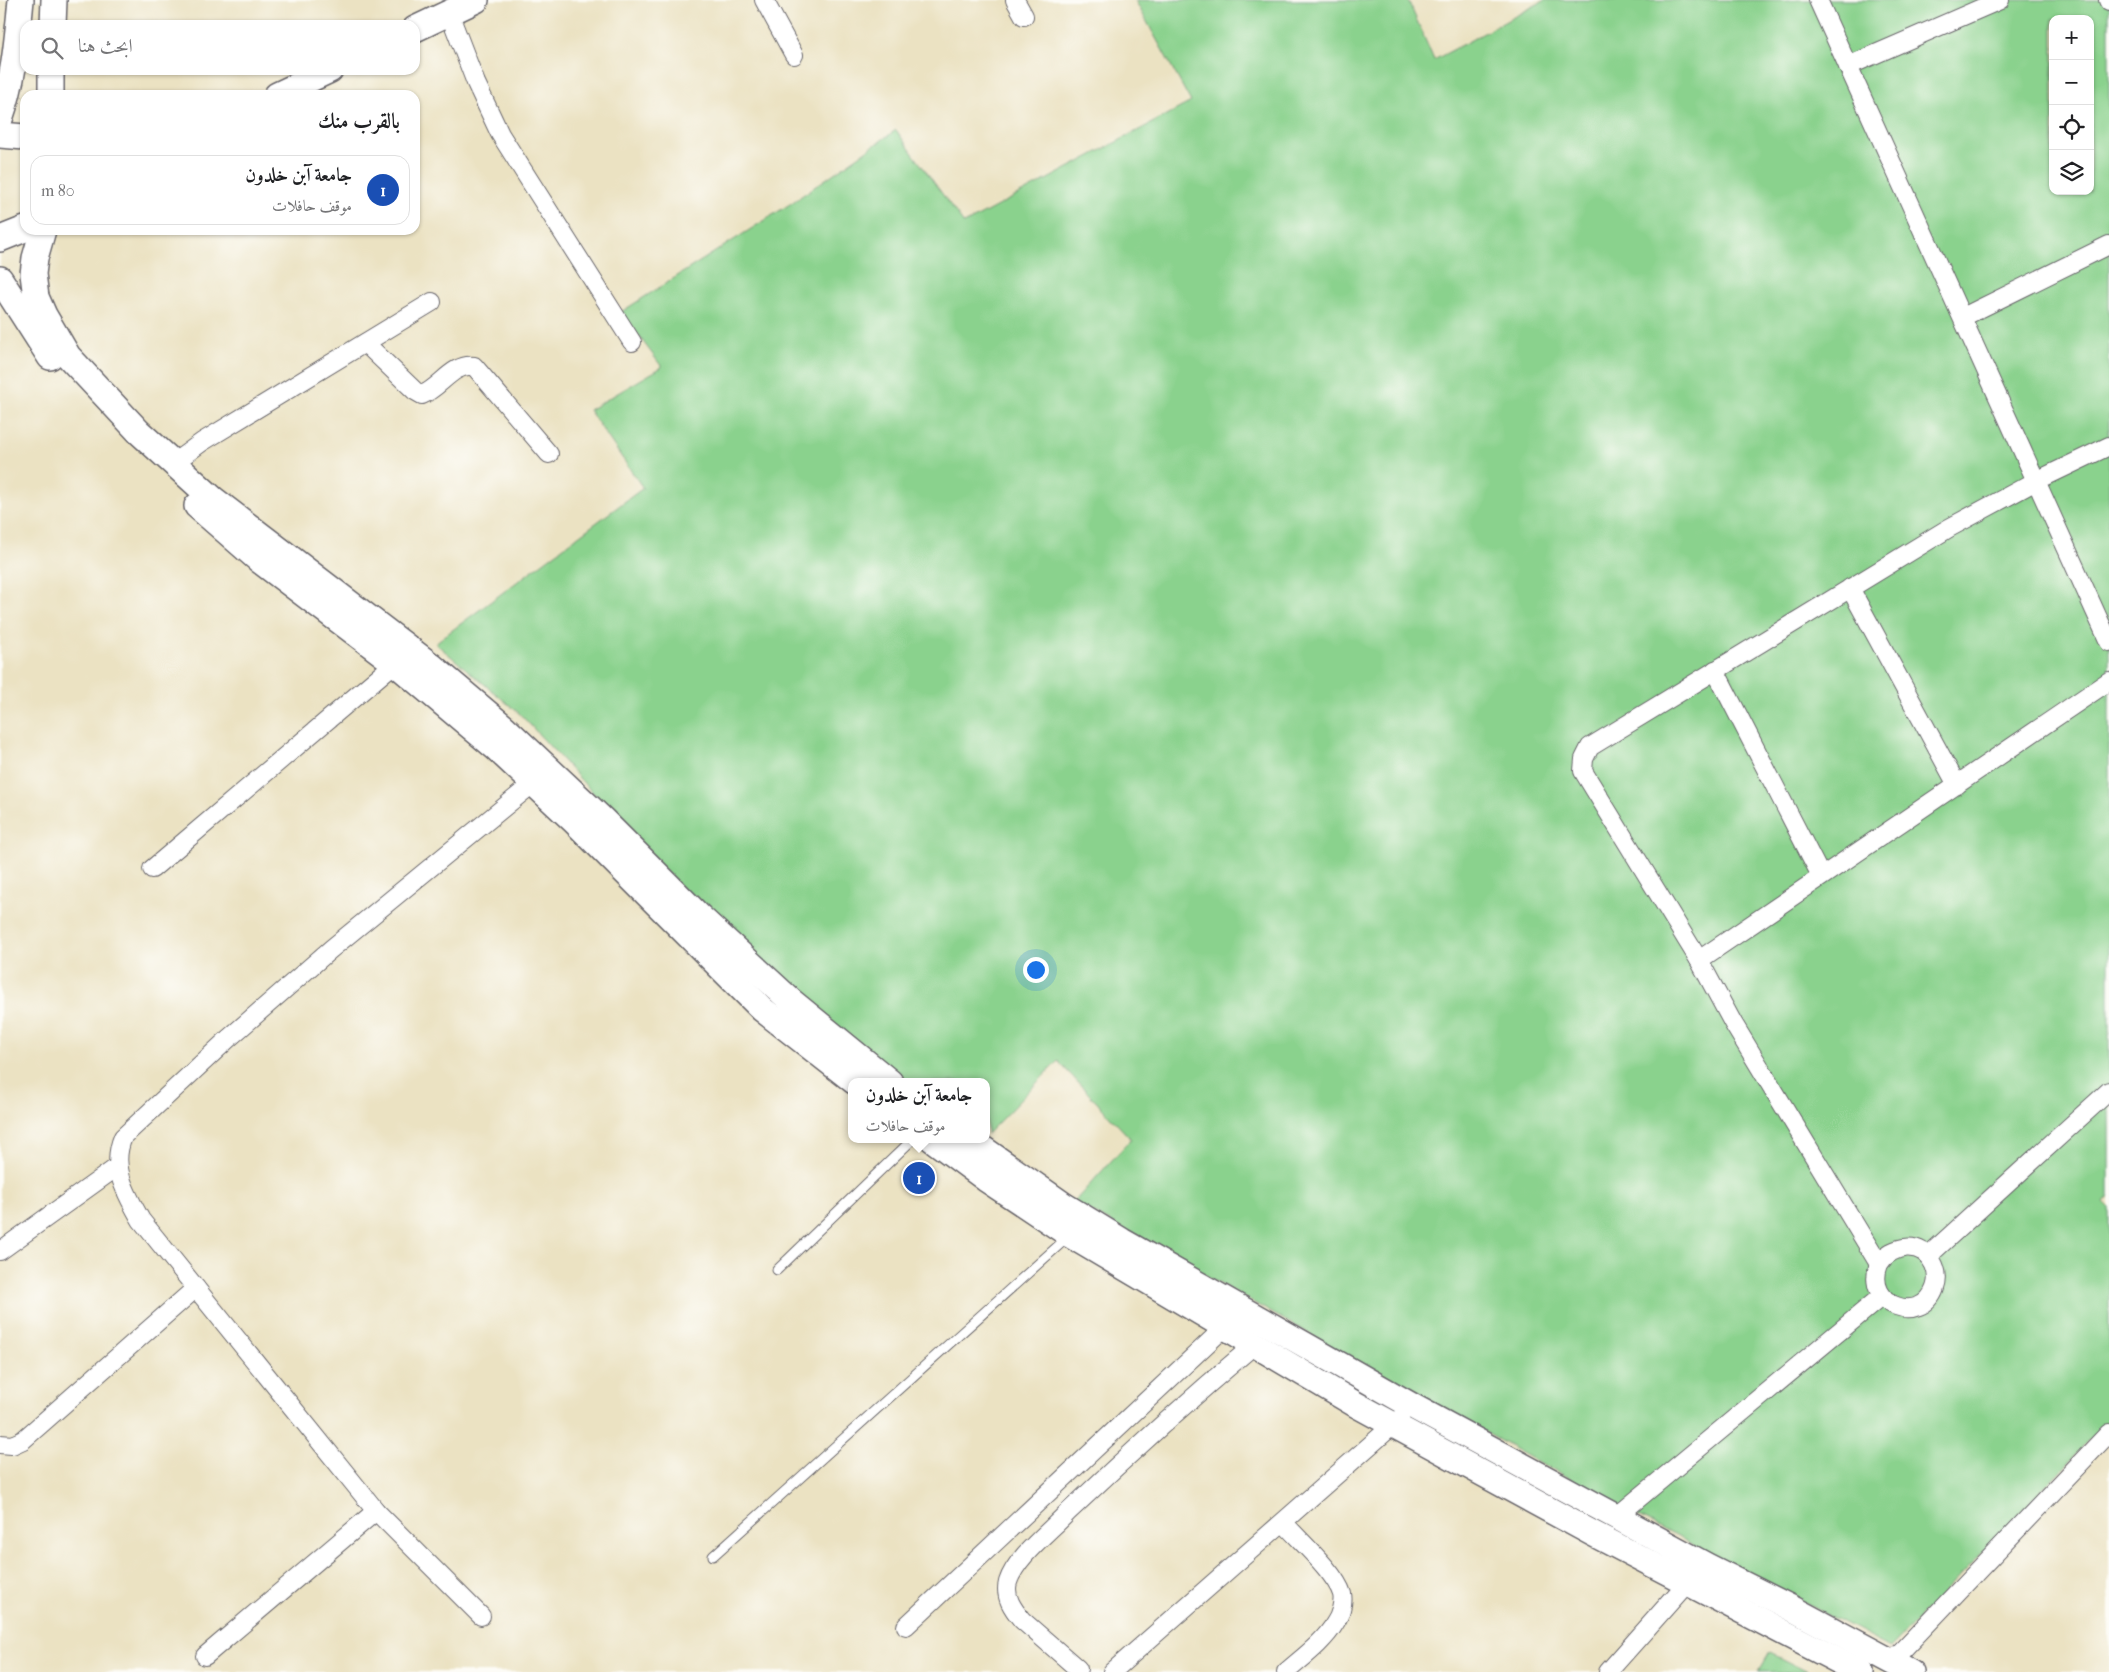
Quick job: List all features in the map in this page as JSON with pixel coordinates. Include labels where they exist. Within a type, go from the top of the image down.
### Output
[{"type":"main road","points":[[0,119],[6,102],[15,61],[21,0]]},
{"type":"main road","points":[[53,20],[54,0]]},
{"type":"main road","points":[[420,27],[476,0]]},
{"type":"main road","points":[[51,75],[51,90]]},
{"type":"main road","points":[[288,90],[320,75]]},
{"type":"main road","points":[[0,135],[20,137]]},
{"type":"main road","points":[[0,239],[20,231]]},
{"type":"main road","points":[[42,235],[35,258],[34,286],[36,297],[56,338],[68,356],[139,432],[212,499],[433,667],[505,728],[575,822],[762,1009],[850,1078]]},
{"type":"main road","points":[[0,279],[55,363],[153,468],[258,560],[395,664],[496,748],[541,777],[700,917],[784,995],[885,1078]]},
{"type":"main road","points":[[937,1143],[986,1179],[1070,1235],[1254,1345],[1394,1425],[1584,1529],[1860,1672]]},
{"type":"main road","points":[[975,1143],[1065,1206],[1122,1241],[1414,1407],[1616,1517],[1901,1667]]},
{"type":"street","points":[[764,0],[794,55]]},
{"type":"street","points":[[1015,0],[1024,16]]},
{"type":"street","points":[[1818,0],[2109,642]]},
{"type":"street","points":[[1848,66],[2000,0]]},
{"type":"street","points":[[449,13],[476,83],[500,134],[632,342]]},
{"type":"street","points":[[1963,317],[2109,245]]},
{"type":"street","points":[[172,464],[202,442],[432,302]]},
{"type":"street","points":[[365,343],[415,391],[422,395],[430,392],[457,368],[465,365],[474,366],[550,454]]},
{"type":"street","points":[[1879,1264],[1733,1023],[1699,960],[1583,771],[1584,759],[1590,747],[1949,528],[2036,481],[2109,446]]},
{"type":"street","points":[[1850,588],[1957,785]]},
{"type":"street","points":[[152,869],[395,664]]},
{"type":"street","points":[[1715,670],[1821,876]]},
{"type":"street","points":[[1699,960],[2109,681]]},
{"type":"street","points":[[480,1616],[376,1511],[141,1220],[128,1197],[117,1167],[119,1147],[123,1137],[228,1039],[330,949],[541,777]]},
{"type":"street","points":[[1928,1256],[2109,1092]]},
{"type":"street","points":[[0,1251],[117,1167]]},
{"type":"street","points":[[1901,1248],[1916,1249],[1928,1256],[1936,1268],[1937,1275],[1935,1289],[1927,1301],[1914,1308],[1899,1308],[1886,1301],[1876,1281],[1879,1264],[1888,1253],[1901,1248]]},
{"type":"street","points":[[0,1444],[12,1445],[23,1440],[196,1288]]},
{"type":"street","points":[[1616,1517],[1882,1296]]},
{"type":"street","points":[[906,1626],[1225,1327]]},
{"type":"street","points":[[1078,1669],[1022,1620],[1014,1610],[1007,1594],[1008,1583],[1014,1569],[1033,1546],[1110,1472],[1182,1406],[1254,1345]]},
{"type":"street","points":[[1112,1672],[1414,1407]]},
{"type":"street","points":[[1901,1667],[2109,1433]]},
{"type":"street","points":[[205,1656],[376,1511]]},
{"type":"street","points":[[1284,1523],[1336,1581],[1342,1596],[1340,1612],[1336,1623],[1310,1651],[1286,1672]]},
{"type":"street","points":[[1608,1672],[1688,1582]]},
{"type":"lane","points":[[777,1270],[909,1143]]},
{"type":"lane","points":[[713,1556],[1070,1235]]},
{"type":"green space","points":[[1135,0],[1408,0],[1434,60],[1545,0],[2109,0],[2109,1197],[2104,1203],[2109,1208],[2109,1420],[1890,1648],[1588,1490],[1074,1202],[1131,1139],[1058,1061],[990,1131],[990,1078],[901,1078],[805,1008],[677,884],[520,714],[435,643],[643,488],[589,410],[662,367],[621,312],[790,204],[896,130],[964,224],[1191,102]]},
{"type":"green space","points":[[1770,1653],[1808,1672],[1759,1672]]},
{"type":"place","name":"جامعة آبن خلدون","points":[[919,1178]]}]
